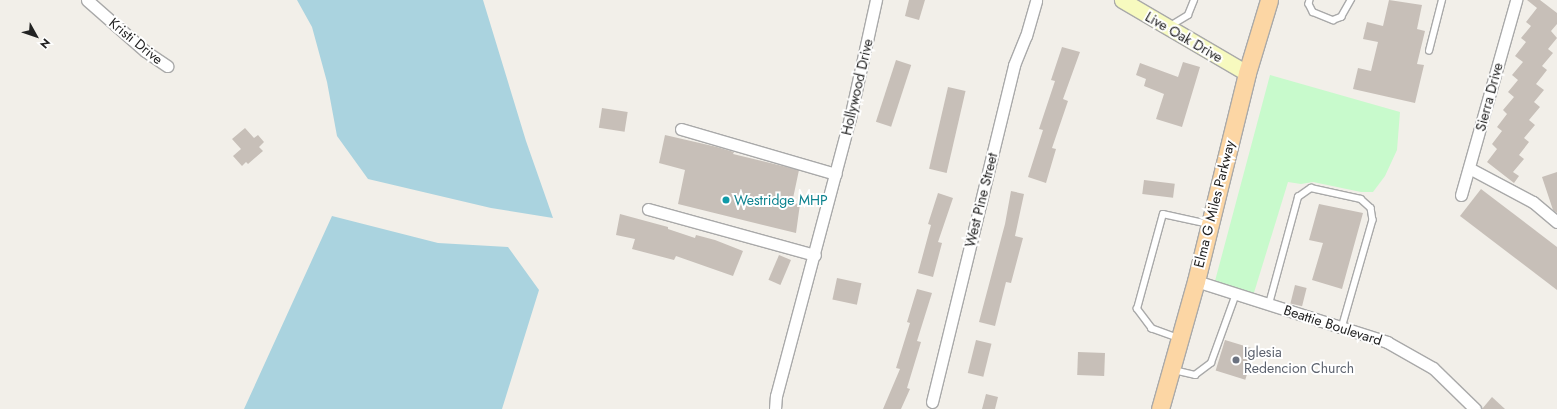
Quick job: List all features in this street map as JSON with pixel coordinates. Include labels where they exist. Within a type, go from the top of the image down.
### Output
[{"type":"main road","name":"Elma G Miles Parkway","points":[[1160,409],[1196,280],[1247,73],[1269,0]]},
{"type":"street","name":"Kristi Drive","points":[[87,0],[145,51],[167,66]]},
{"type":"street","name":"Hollywood Drive","points":[[775,409],[776,396],[836,174],[876,0]]},
{"type":"street","name":"West Pine Street","points":[[932,402],[1014,65],[1026,36],[1036,0]]},
{"type":"street","name":"Live Oak Drive","points":[[1122,0],[1247,73]]},
{"type":"street","name":"Sierra Drive","points":[[1461,195],[1516,0]]},
{"type":"street","points":[[681,129],[836,174]]},
{"type":"street","points":[[1469,168],[1533,202],[1557,222]]},
{"type":"street","points":[[648,209],[815,255]]},
{"type":"street","name":"Beattie Boulevard","points":[[1196,280],[1387,342],[1433,368],[1475,409]]},
{"type":"lane","points":[[1168,28],[1188,15],[1194,0]]},
{"type":"lane","points":[[1310,0],[1309,4],[1313,12],[1333,20],[1342,17],[1351,0]]},
{"type":"lane","points":[[1428,51],[1442,0]]},
{"type":"lane","points":[[1269,304],[1298,197],[1311,188],[1361,199],[1371,208],[1373,220],[1342,328]]},
{"type":"lane","points":[[1180,338],[1152,329],[1137,310],[1163,214],[1209,224]]},
{"type":"lane","points":[[1171,370],[1195,375],[1211,363],[1236,294]]},
{"type":"green space","points":[[1270,75],[1400,112],[1397,150],[1385,176],[1373,192],[1361,192],[1313,182],[1301,184],[1288,182],[1253,296],[1215,281]]},
{"type":"water","points":[[297,0],[483,0],[526,141],[553,218],[491,208],[368,179],[337,136],[327,82],[312,27]]},
{"type":"water","points":[[332,216],[438,243],[508,247],[539,290],[502,409],[244,409]]},
{"type":"building","points":[[909,0],[925,0],[919,20],[905,16]]},
{"type":"building","points":[[1389,0],[1422,5],[1417,29],[1425,31],[1417,64],[1424,65],[1415,103],[1353,89],[1358,68],[1371,71],[1378,42],[1363,39],[1367,22],[1383,26]]},
{"type":"building","points":[[1527,0],[1540,0],[1557,13],[1557,24],[1551,31],[1557,38],[1548,49],[1553,53],[1542,66],[1547,70],[1536,84],[1544,90],[1534,102],[1540,107],[1529,120],[1535,125],[1524,138],[1529,142],[1519,155],[1524,159],[1513,172],[1519,176],[1514,183],[1487,162],[1497,149],[1492,144],[1502,131],[1497,127],[1507,114],[1503,110],[1514,97],[1508,92],[1518,80],[1512,75],[1523,62],[1515,56],[1526,42],[1521,38],[1531,26],[1526,22],[1537,8]]},
{"type":"building","points":[[1062,47],[1080,52],[1063,99],[1068,101],[1052,148],[1056,149],[1046,183],[1028,177],[1043,130],[1039,129],[1055,81],[1051,80]]},
{"type":"building","points":[[896,60],[911,65],[891,127],[876,122]]},
{"type":"building","points":[[1183,62],[1200,67],[1182,127],[1156,119],[1164,94],[1144,86],[1146,79],[1136,75],[1140,63],[1178,77]]},
{"type":"building","points":[[948,87],[966,91],[947,173],[929,169]]},
{"type":"building","points":[[602,108],[628,112],[625,132],[599,128]]},
{"type":"building","points":[[245,128],[254,138],[258,135],[264,142],[259,147],[263,151],[248,164],[246,162],[242,166],[233,156],[241,149],[232,139]]},
{"type":"building","points":[[665,135],[717,147],[734,152],[733,154],[799,170],[792,203],[800,204],[796,233],[678,204],[685,170],[659,163]]},
{"type":"building","points":[[1557,172],[1557,213],[1553,210],[1542,177]]},
{"type":"building","points":[[1144,180],[1175,184],[1173,198],[1142,194]]},
{"type":"building","points":[[1481,189],[1557,247],[1557,290],[1460,216]]},
{"type":"building","points":[[1011,191],[1024,194],[1015,236],[1023,238],[1011,283],[1006,282],[995,326],[979,322],[1005,224]]},
{"type":"building","points":[[938,193],[953,198],[938,242],[942,243],[933,277],[918,273],[931,225],[928,224]]},
{"type":"building","points":[[1319,204],[1363,213],[1342,289],[1312,280],[1323,243],[1309,240]]},
{"type":"building","points":[[620,214],[668,227],[668,229],[695,238],[696,235],[715,240],[743,251],[733,276],[676,256],[674,260],[632,249],[635,239],[616,235]]},
{"type":"building","points":[[779,255],[791,260],[780,285],[768,280]]},
{"type":"building","points":[[837,278],[861,283],[857,305],[832,300]]},
{"type":"building","points":[[1295,285],[1307,288],[1302,306],[1290,303]]},
{"type":"building","points":[[917,289],[932,293],[917,341],[921,342],[907,388],[910,389],[901,409],[883,409],[900,369],[896,368],[910,323],[907,322]]},
{"type":"building","points":[[976,340],[992,344],[983,377],[968,373]]},
{"type":"building","name":"Iglesia Redencion Church","points":[[1225,340],[1255,349],[1245,380],[1216,371]]},
{"type":"building","points":[[1078,352],[1105,353],[1104,376],[1077,375]]},
{"type":"building","points":[[986,394],[998,397],[995,409],[982,409]]},
{"type":"building","points":[[1492,397],[1505,409],[1482,409]]},
{"type":"place","name":"Westridge MHP","points":[[726,200]]},
{"type":"place","name":"Iglesia Redencion Church","points":[[1236,360]]}]
